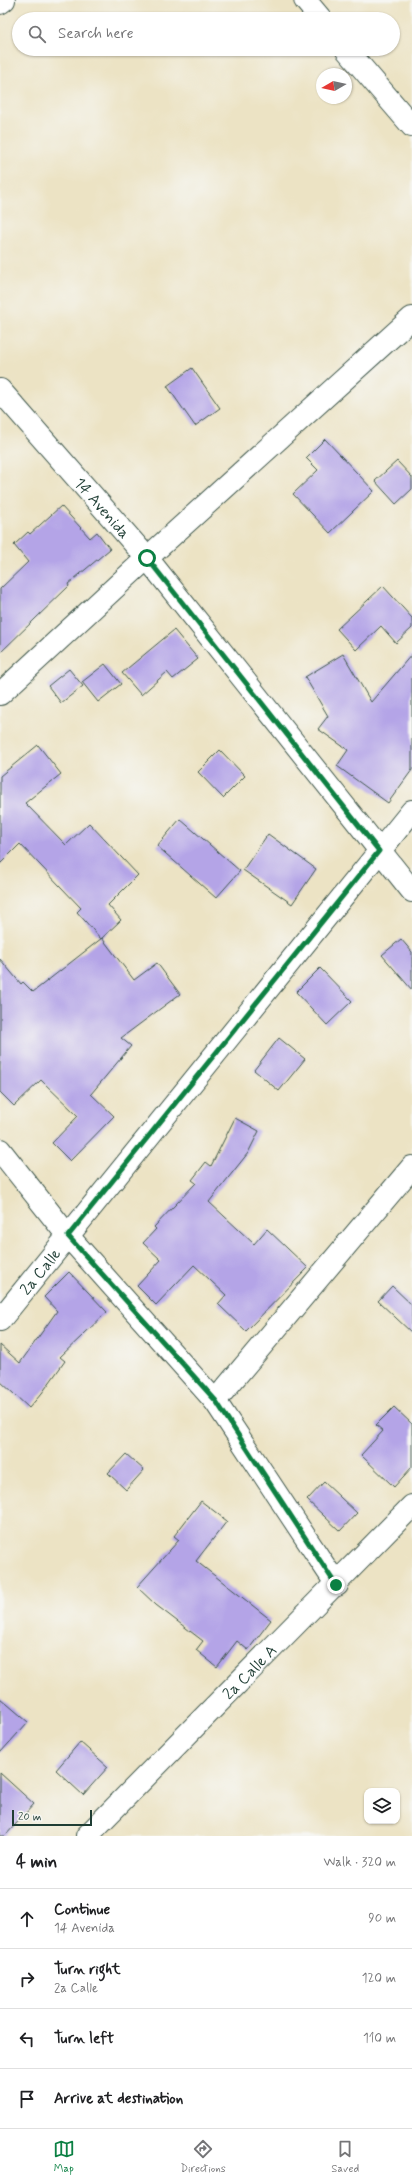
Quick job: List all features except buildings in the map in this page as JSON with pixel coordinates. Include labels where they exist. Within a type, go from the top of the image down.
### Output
[{"type":"street","points":[[0,3],[4,0]]},
{"type":"street","points":[[304,0],[315,12]]},
{"type":"street","points":[[352,56],[412,126]]},
{"type":"street","points":[[0,694],[147,558],[412,318]]},
{"type":"street","name":"14 Avenida","points":[[0,390],[147,558],[412,891]]},
{"type":"street","name":"2a Calle","points":[[0,1320],[412,811]]},
{"type":"street","points":[[0,1150],[68,1236],[216,1401],[336,1585]]},
{"type":"street","points":[[216,1401],[412,1167]]},
{"type":"street","name":"2a Calle A","points":[[87,1836],[336,1585],[412,1506]]},
{"type":"route","points":[[147,558],[379,851],[68,1236],[216,1401],[336,1585]]}]
